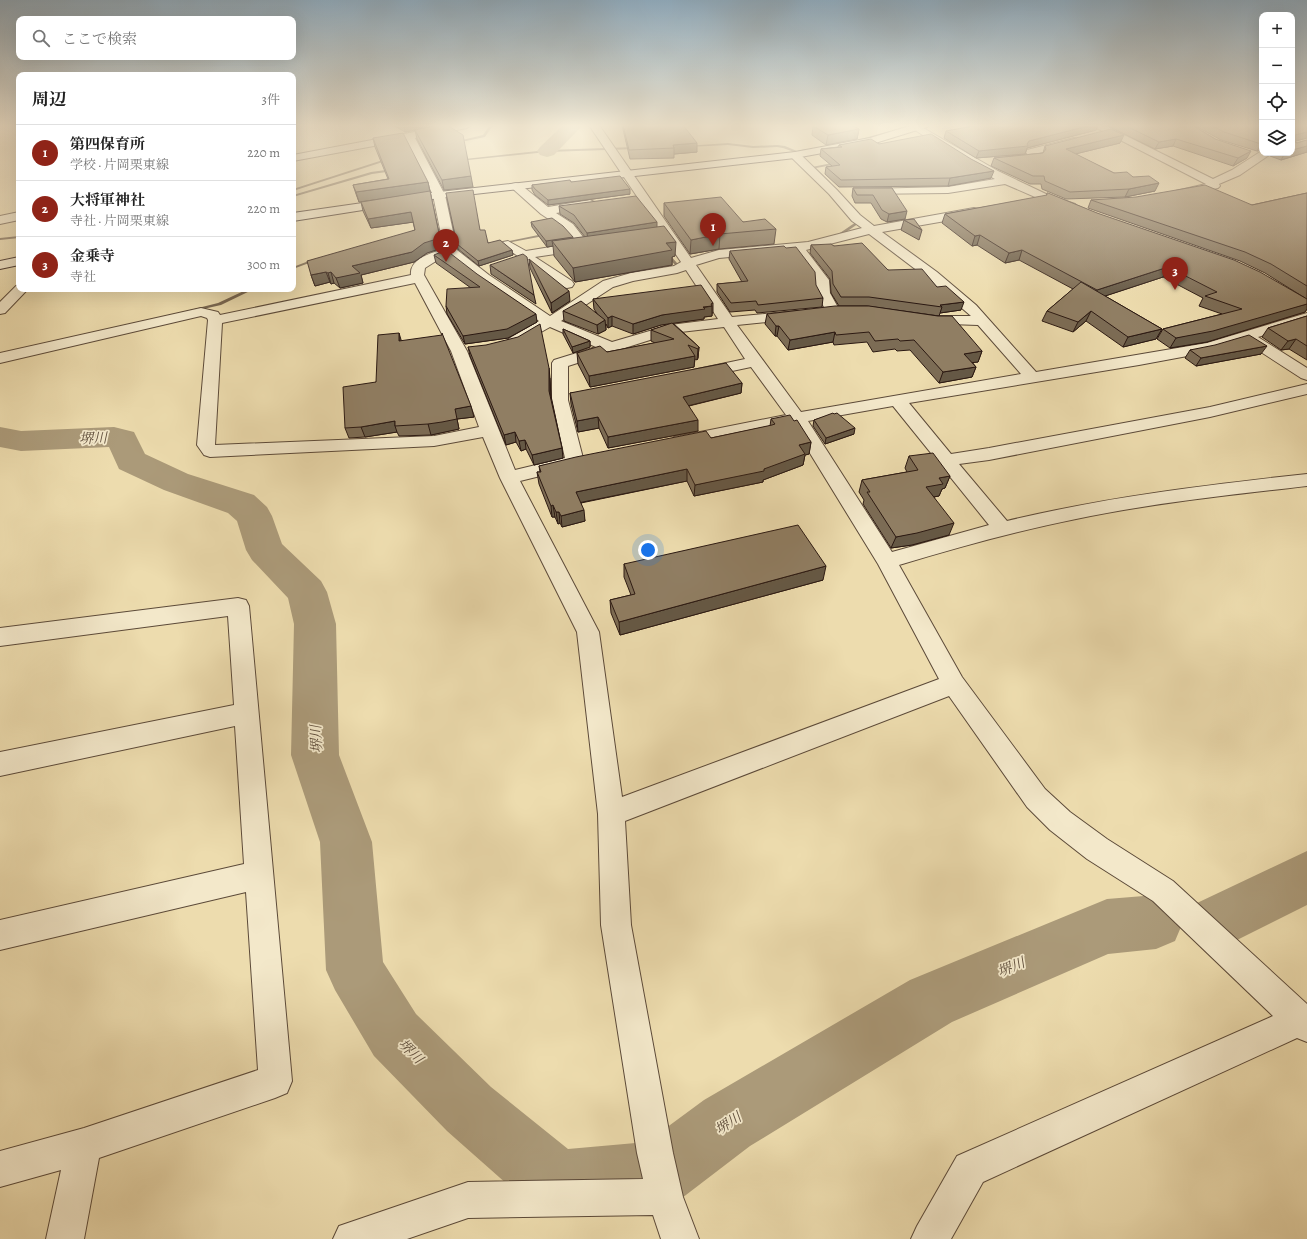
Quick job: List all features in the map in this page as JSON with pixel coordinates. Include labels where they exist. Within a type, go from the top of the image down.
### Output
[{"type":"street","points":[[432,183],[439,195],[451,248],[456,256],[478,273],[550,322],[610,347]]},
{"type":"street","points":[[296,217],[439,195],[545,183]]},
{"type":"street","points":[[633,183],[755,362],[797,418],[887,561],[954,684],[1036,798],[1060,821],[1097,849],[1163,891],[1303,1023],[970,1169],[930,1239]]},
{"type":"street","points":[[830,183],[842,192],[864,224],[954,293],[983,321],[1032,377]]},
{"type":"street","points":[[842,192],[948,190],[990,183]]},
{"type":"street","points":[[1013,183],[1044,197],[1081,207]]},
{"type":"street","points":[[1169,196],[1214,186],[1212,183]]},
{"type":"street","points":[[516,186],[546,211],[570,227],[584,246]]},
{"type":"street","points":[[628,199],[643,197]]},
{"type":"street","points":[[1026,201],[1044,197]]},
{"type":"street","points":[[546,211],[600,203]]},
{"type":"street","points":[[500,345],[514,342],[550,322],[608,284],[631,277],[690,267],[698,259],[719,254],[800,250],[848,235],[864,224],[982,210]]},
{"type":"street","points":[[0,220],[16,217]]},
{"type":"street","points":[[653,236],[668,234]]},
{"type":"street","points":[[521,258],[600,244]]},
{"type":"street","points":[[508,245],[521,258],[567,284]]},
{"type":"street","points":[[451,248],[420,264],[416,271],[418,278],[466,351],[488,430],[508,478],[588,632],[611,814],[616,926],[655,1153],[664,1195],[680,1239]]},
{"type":"street","points":[[508,478],[582,460],[560,363],[670,329],[827,312],[822,280],[800,250]]},
{"type":"street","points":[[0,265],[16,262]]},
{"type":"street","points":[[478,273],[492,268]]},
{"type":"street","points":[[215,320],[418,278]]},
{"type":"street","points":[[0,310],[18,292]]},
{"type":"street","points":[[0,358],[201,312],[213,315],[215,320],[206,445],[210,450],[434,441],[488,430]]},
{"type":"street","points":[[667,443],[898,400],[1140,360],[1209,347],[1307,317]]},
{"type":"street","points":[[912,319],[935,321],[983,321]]},
{"type":"street","points":[[1246,336],[1307,375]]},
{"type":"street","points":[[681,376],[755,362]]},
{"type":"street","points":[[947,460],[989,454],[1210,412],[1307,389]]},
{"type":"street","points":[[898,400],[1002,528]]},
{"type":"street","points":[[887,561],[1002,528],[1097,508],[1226,489],[1307,480]]},
{"type":"street","points":[[0,637],[238,606],[275,1081],[84,1146],[0,1170]]},
{"type":"street","points":[[611,814],[954,684]]},
{"type":"street","points":[[0,764],[246,713]]},
{"type":"street","points":[[0,935],[259,875]]},
{"type":"street","points":[[65,1239],[84,1146]]},
{"type":"street","points":[[352,1239],[468,1200],[664,1195]]},
{"type":"building","points":[[366,183],[422,183],[356,192],[353,185]]},
{"type":"building","points":[[549,183],[625,183],[630,189],[548,200],[532,185]]},
{"type":"building","points":[[1049,183],[1159,183],[1129,189],[1070,192]]},
{"type":"building","points":[[1205,185],[1252,205],[1307,193],[1307,286],[1271,264],[1245,252],[1091,200],[1136,197]]},
{"type":"building","points":[[853,188],[892,188],[907,211],[889,214],[882,210],[873,195],[857,195]]},
{"type":"building","points":[[473,190],[480,230],[485,230],[488,243],[500,240],[512,250],[478,261],[457,244],[446,193]]},
{"type":"building","points":[[430,191],[440,238],[424,243],[412,252],[352,266],[360,273],[336,278],[331,272],[311,275],[307,261],[415,230],[411,212],[368,219],[361,202]]},
{"type":"building","points":[[1047,193],[1097,213],[1234,260],[1260,272],[1307,299],[1307,304],[1213,331],[1176,338],[1163,329],[1242,309],[1205,296],[1217,292],[1168,267],[1097,290],[1022,250],[1009,253],[980,235],[975,236],[945,214],[1047,195]]},
{"type":"building","points":[[636,196],[657,222],[587,233],[574,215],[559,206]]},
{"type":"building","points":[[721,197],[743,222],[765,219],[776,229],[720,234],[691,240],[664,203]]},
{"type":"building","points":[[552,218],[563,226],[573,237],[546,241],[531,222]]},
{"type":"building","points":[[914,219],[922,230],[904,220]]},
{"type":"building","points":[[664,226],[676,242],[666,243],[672,250],[573,268],[552,241]]},
{"type":"building","points":[[862,243],[888,270],[922,269],[937,287],[946,286],[964,302],[940,305],[942,307],[869,297],[841,297],[833,284],[832,271],[811,245],[831,244],[834,246]]},
{"type":"building","points":[[784,246],[786,248],[796,247],[815,272],[816,285],[823,298],[758,305],[756,301],[731,303],[717,284],[748,281],[730,251]]},
{"type":"building","points":[[446,250],[477,274],[536,314],[507,329],[463,336],[446,306],[447,289],[480,287],[434,255]]},
{"type":"building","points":[[523,254],[527,257],[534,295],[490,265]]},
{"type":"building","points":[[529,259],[569,291],[551,303]]},
{"type":"building","points":[[1081,282],[1162,329],[1128,337],[1091,311],[1078,322],[1047,311]]},
{"type":"building","points":[[701,285],[713,303],[711,304],[712,306],[703,307],[705,309],[662,315],[633,324],[612,316],[608,318],[593,299]]},
{"type":"building","points":[[581,301],[605,320],[597,325],[563,311]]},
{"type":"building","points":[[835,306],[869,306],[938,316],[952,316],[982,351],[964,354],[976,367],[943,372],[914,340],[900,341],[898,339],[875,341],[869,332],[836,335],[835,332],[790,340],[779,326],[776,326],[767,314]]},
{"type":"building","points":[[1307,316],[1307,346],[1296,339],[1288,341],[1268,328]]},
{"type":"building","points":[[672,323],[699,347],[698,349],[688,345],[695,356],[589,376],[577,353],[600,346],[607,352],[674,339],[651,330]]},
{"type":"building","points":[[540,324],[549,368],[549,391],[562,448],[532,455],[525,440],[519,441],[515,432],[504,435],[468,347],[486,345],[518,337]]},
{"type":"building","points":[[563,329],[590,341],[572,347]]},
{"type":"building","points":[[399,333],[399,341],[442,335],[442,333],[471,406],[455,409],[457,419],[442,422],[395,426],[395,421],[361,427],[345,428],[343,387],[376,382],[378,335]]},
{"type":"building","points":[[1249,335],[1267,346],[1201,358],[1190,350],[1215,345]]},
{"type":"building","points":[[726,363],[742,383],[683,397],[698,420],[608,437],[598,417],[577,421],[570,393]]},
{"type":"building","points":[[837,413],[855,428],[826,438],[814,420]]},
{"type":"building","points":[[790,415],[794,421],[797,420],[811,442],[799,445],[805,454],[764,469],[764,471],[695,485],[687,469],[576,492],[584,510],[561,516],[559,512],[556,512],[553,505],[551,506],[537,472],[541,472],[539,466],[576,457],[706,431],[711,438],[772,425],[775,424],[771,419]]},
{"type":"building","points":[[933,453],[950,476],[939,478],[943,484],[926,487],[954,523],[896,537],[867,492],[870,492],[862,480],[918,470],[909,456]]},
{"type":"building","points":[[798,525],[826,566],[619,622],[610,600],[635,594],[624,564]]},
{"type":"waterway","points":[[296,189],[315,183]]},
{"type":"waterway","points":[[296,195],[338,183]]},
{"type":"waterway","points":[[835,238],[863,219]]},
{"type":"waterway","points":[[501,243],[548,234]]},
{"type":"waterway","points":[[0,239],[16,237]]},
{"type":"waterway","points":[[667,254],[676,264]]},
{"type":"waterway","points":[[296,267],[315,260]]},
{"type":"waterway","points":[[172,315],[219,304],[245,292]]},
{"type":"waterway","name":"堺川","points":[[0,437],[21,441],[114,437],[122,439],[131,461],[176,482],[241,504],[254,516],[265,550],[307,592],[315,624],[315,755],[346,842],[355,970],[395,1035],[469,1109],[557,1183],[658,1174],[727,1123],[931,1001],[1107,927],[1156,922]]},
{"type":"waterway","name":"堺川","points":[[1216,922],[1307,877]]},
{"type":"place","name":"第四保育所","points":[[713,246]]},
{"type":"place","name":"大将軍神社","points":[[446,262]]},
{"type":"place","name":"金乗寺","points":[[1175,290]]}]
